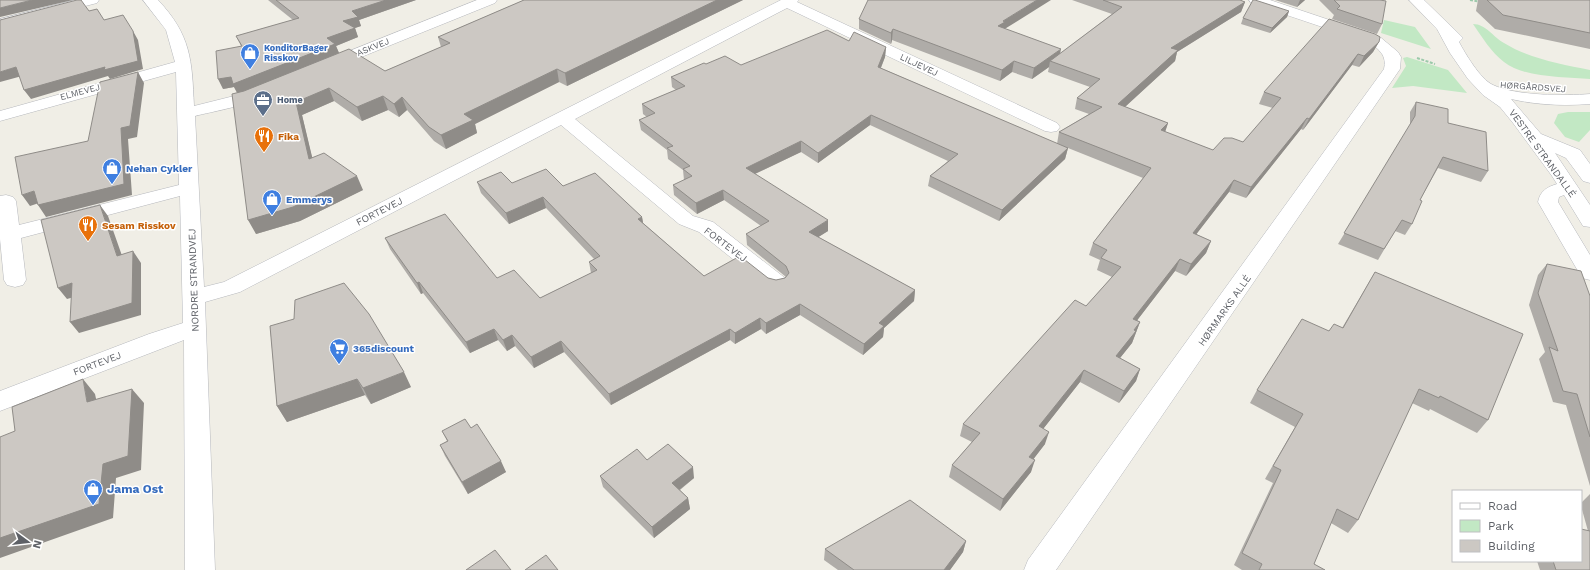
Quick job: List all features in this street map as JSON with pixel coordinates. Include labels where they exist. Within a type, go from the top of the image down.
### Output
[{"type":"street","points":[[0,24],[92,0]]},
{"type":"street","name":"NORDRE STRANDVEJ","points":[[150,0],[167,17],[175,31],[184,65],[196,327],[200,570]]},
{"type":"street","name":"ASKVEJ","points":[[316,70],[490,0]]},
{"type":"street","name":"HØRMARKS ALLÉ","points":[[1039,570],[1392,72],[1395,65],[1394,59],[1387,48],[1375,40],[1256,0]]},
{"type":"street","name":"VESTRE STRANDALLÉ","points":[[1416,0],[1444,29],[1486,66],[1500,93],[1570,188],[1590,221]]},
{"type":"street","name":"FORTEVEJ","points":[[194,298],[232,287],[789,1]]},
{"type":"street","name":"LILJEVEJ","points":[[789,1],[1051,127]]},
{"type":"street","name":"VESTRE STRANDALLÉ","points":[[1444,29],[1458,56],[1500,93]]},
{"type":"street","name":"ELMEVEJ","points":[[0,116],[184,65]]},
{"type":"street","points":[[187,113],[244,99],[273,87]]},
{"type":"street","name":"HØRGÅRDSVEJ","points":[[1500,93],[1590,92]]},
{"type":"street","name":"HØRGÅRDSVEJ","points":[[1500,93],[1533,97],[1590,99]]},
{"type":"street","name":"FORTEVEJ","points":[[562,117],[686,220],[706,227],[777,283]]},
{"type":"street","points":[[1533,137],[1573,154],[1590,177]]},
{"type":"street","points":[[10,234],[189,188]]},
{"type":"street","points":[[1570,188],[1554,191],[1548,196],[1548,202],[1590,273]]},
{"type":"street","points":[[6,201],[15,280]]},
{"type":"street","name":"FORTEVEJ","points":[[0,401],[157,340],[196,327]]},
{"type":"path","points":[[1470,0],[1485,3]]},
{"type":"green space","points":[[1384,20],[1415,27],[1431,49],[1381,33]]},
{"type":"green space","points":[[1473,24],[1486,28],[1504,43],[1524,53],[1568,66],[1590,70],[1590,79],[1545,76],[1522,71],[1512,67],[1495,54]]},
{"type":"green space","points":[[1407,57],[1448,70],[1467,93],[1413,86],[1392,88],[1406,66],[1403,58]]},
{"type":"green space","points":[[1568,112],[1590,112],[1590,130],[1579,142],[1565,137],[1554,123],[1558,114]]},
{"type":"building","points":[[0,0],[32,0],[0,8]]},
{"type":"building","points":[[81,0],[89,11],[97,9],[104,20],[123,15],[133,31],[138,61],[104,70],[105,67],[24,90],[16,67],[0,72],[0,20]]},
{"type":"building","points":[[276,0],[386,0],[352,11],[358,17],[343,21],[355,28],[327,38],[335,44],[233,84],[231,77],[218,79],[216,51],[242,46],[236,36],[299,18]]},
{"type":"building","points":[[524,0],[717,0],[565,73],[557,69],[464,114],[473,120],[441,135],[429,127],[402,97],[394,104],[383,96],[357,107],[329,88],[296,102],[309,159],[324,153],[357,176],[293,207],[248,220],[232,94],[244,91],[349,49],[385,71],[450,43],[438,37]]},
{"type":"building","points":[[868,0],[1037,0],[1003,21],[1005,22],[998,26],[1061,49],[1034,68],[1014,61],[1002,70],[893,29],[891,33],[859,19]]},
{"type":"building","points":[[1103,0],[1240,0],[1245,2],[1171,48],[1178,50],[1118,104],[1168,123],[1161,130],[1213,150],[1224,138],[1232,138],[1243,142],[1281,98],[1264,92],[1329,19],[1380,37],[1379,42],[1364,56],[1358,54],[1309,119],[1307,118],[1251,187],[1234,180],[1193,233],[1211,241],[1191,264],[1180,259],[1133,319],[1140,322],[1134,330],[1136,331],[1116,356],[1140,369],[1124,391],[1084,370],[1039,426],[1049,432],[1029,457],[1035,460],[1003,499],[952,465],[980,433],[963,424],[1075,300],[1086,306],[1121,267],[1101,258],[1107,250],[1093,243],[1151,168],[1059,132],[1102,107],[1077,98],[1100,79],[1050,61],[1122,7]]},
{"type":"building","points":[[1253,0],[1289,11],[1272,28],[1243,18]]},
{"type":"building","points":[[1334,0],[1386,1],[1382,24],[1337,9],[1340,6]]},
{"type":"building","points":[[1487,0],[1590,0],[1590,33],[1503,15]]},
{"type":"building","points":[[827,30],[849,41],[854,32],[886,47],[878,67],[1068,148],[1002,210],[930,176],[958,154],[871,115],[818,153],[801,141],[746,168],[828,220],[809,232],[915,290],[879,323],[884,326],[864,344],[800,304],[766,323],[760,318],[735,333],[730,329],[609,394],[561,341],[531,357],[512,335],[503,340],[494,329],[466,342],[419,282],[417,283],[385,238],[445,214],[497,278],[514,270],[540,298],[597,270],[589,262],[600,256],[543,197],[506,213],[477,182],[501,172],[512,183],[546,169],[563,186],[595,173],[642,217],[638,219],[704,276],[740,256],[768,278],[776,280],[785,278],[789,273],[786,266],[746,234],[769,221],[723,190],[696,203],[673,185],[692,176],[683,169],[690,166],[667,148],[673,146],[639,120],[655,113],[642,104],[685,86],[671,77],[725,56],[741,65]]},
{"type":"building","points":[[138,72],[130,126],[121,128],[124,184],[38,205],[34,191],[22,195],[15,157],[88,141],[100,82]]},
{"type":"building","points":[[1416,102],[1448,109],[1448,123],[1486,132],[1488,171],[1443,157],[1420,200],[1422,201],[1412,224],[1402,220],[1384,249],[1344,233],[1415,116]]},
{"type":"building","points":[[100,205],[117,256],[133,251],[132,303],[70,322],[72,283],[58,288],[41,220]]},
{"type":"building","points":[[1547,264],[1581,271],[1590,296],[1590,437],[1577,394],[1563,391],[1549,347],[1558,351],[1538,293]]},
{"type":"building","points":[[1375,272],[1523,334],[1488,420],[1440,396],[1439,398],[1419,389],[1358,520],[1337,509],[1314,564],[1325,570],[1259,570],[1262,564],[1242,553],[1281,470],[1273,466],[1303,414],[1257,390],[1302,319],[1329,331],[1334,324],[1343,328]]},
{"type":"building","name":"365discount","points":[[344,283],[369,314],[404,372],[363,388],[357,379],[277,406],[270,326],[294,319],[295,300]]},
{"type":"building","points":[[83,379],[87,402],[132,389],[128,456],[103,464],[99,504],[0,538],[0,437],[15,431],[12,407]]},
{"type":"building","points":[[465,419],[471,428],[477,424],[501,461],[462,482],[440,445],[448,441],[442,431]]},
{"type":"building","points":[[668,444],[693,467],[672,483],[688,498],[652,527],[600,476],[637,449],[647,460]]},
{"type":"building","points":[[910,500],[966,541],[944,570],[854,570],[825,549]]},
{"type":"building","points":[[1582,529],[1590,531],[1590,570],[1556,570],[1553,562],[1582,562]]},
{"type":"building","points":[[495,550],[511,570],[466,570]]},
{"type":"building","points":[[546,555],[558,570],[525,570]]},
{"type":"place","name":"KonditorBager Risskov","points":[[250,70]]},
{"type":"place","name":"Home","points":[[263,117]]},
{"type":"place","name":"Fika","points":[[264,153]]},
{"type":"place","name":"Nehan Cykler","points":[[112,185]]},
{"type":"place","name":"Emmerys","points":[[272,216]]},
{"type":"place","name":"Sesam Risskov","points":[[88,242]]},
{"type":"place","name":"365discount","points":[[339,365]]},
{"type":"place","name":"Jama Ost","points":[[93,506]]}]
